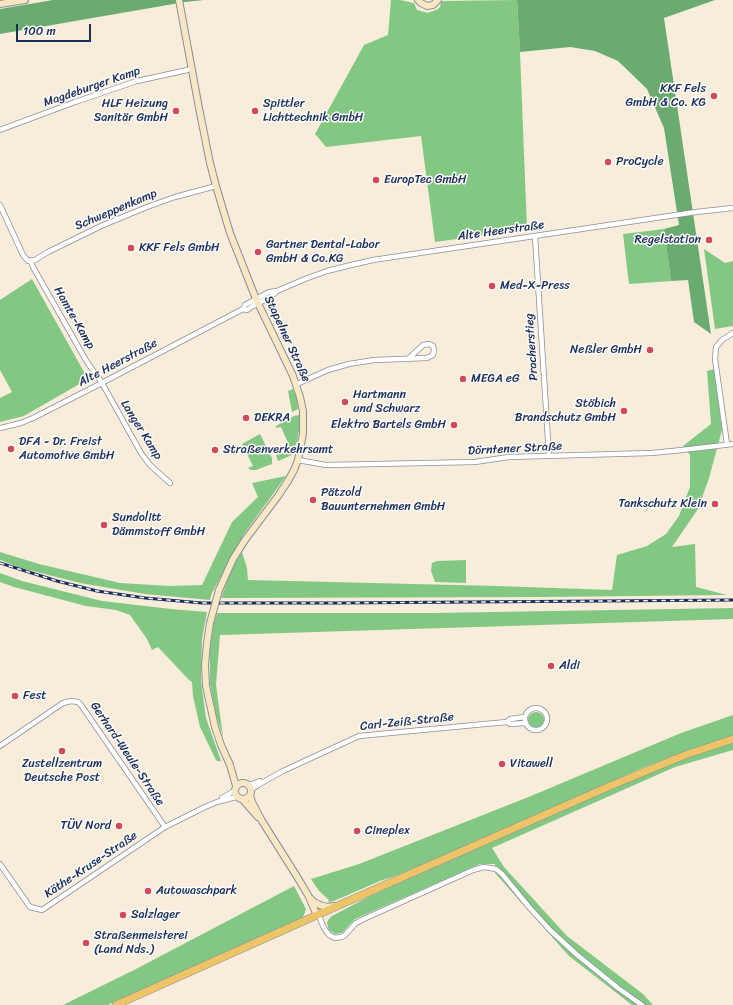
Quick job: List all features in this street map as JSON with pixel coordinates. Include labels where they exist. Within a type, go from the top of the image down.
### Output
[{"type":"main road","points":[[116,1005],[318,914],[643,772],[685,755],[733,739]]},
{"type":"street","points":[[0,4],[26,0]]},
{"type":"street","name":"Stapelner Straße","points":[[179,0],[199,111],[216,186],[230,233],[258,301],[297,384],[304,422],[298,460],[288,481],[245,540],[234,559],[219,590],[210,623],[205,665],[206,686],[220,745],[230,765],[242,783]]},
{"type":"street","points":[[418,0],[427,6],[433,5],[438,0]]},
{"type":"street","name":"Magdeburger Kamp","points":[[0,130],[136,82],[192,69]]},
{"type":"street","name":"Schweppenkamp","points":[[30,260],[35,260],[101,226],[147,207],[175,197],[216,186]]},
{"type":"street","name":"Hamte-Kamp","points":[[0,206],[22,255],[30,260],[87,362],[102,383]]},
{"type":"street","name":"Alte Heerstraße","points":[[0,428],[21,423],[33,418],[243,309],[247,310],[258,301],[272,296],[277,291],[304,279],[327,272],[373,260],[428,251],[696,212],[733,208]]},
{"type":"street","name":"Pracherstieg","points":[[535,236],[550,456]]},
{"type":"street","points":[[727,444],[715,359],[716,347],[722,340],[733,333]]},
{"type":"street","points":[[297,384],[328,370],[349,364],[374,360],[427,358],[432,355],[434,346],[428,344],[423,345],[408,358]]},
{"type":"street","name":"Langer Kamp","points":[[102,383],[123,422],[150,465],[170,483]]},
{"type":"street","name":"Dörntener Straße","points":[[298,460],[326,465],[475,462],[504,458],[682,450],[733,444]]},
{"type":"street","name":"Gerhard-Weule-Straße","points":[[0,746],[63,703],[71,701],[78,702],[86,711],[165,827]]},
{"type":"street","points":[[533,708],[538,708],[546,714],[547,720],[544,727],[537,731],[530,729],[525,723],[525,717],[529,710],[533,708]]},
{"type":"street","name":"Carl-Zeiß-Straße","points":[[507,722],[510,719],[525,717]]},
{"type":"street","name":"Carl-Zeiß-Straße","points":[[250,790],[283,771],[363,735],[507,722],[510,724],[525,723]]},
{"type":"street","name":"Stapelner Straße","points":[[230,765],[237,793],[262,821]]},
{"type":"street","points":[[165,827],[217,802],[221,798],[237,793],[242,783],[250,790],[246,798],[237,793]]},
{"type":"street","name":"Stapelner Straße","points":[[250,790],[252,802],[262,821],[279,846],[318,914]]},
{"type":"street","name":"Käthe-Kruse-Straße","points":[[0,864],[30,907],[42,910],[165,827]]},
{"type":"street","points":[[308,895],[317,908],[324,928],[334,938],[344,936],[356,923],[366,918],[473,870],[484,867],[496,869],[550,930],[576,954],[618,988],[642,1005]]},
{"type":"street","points":[[314,902],[327,907],[338,906]]},
{"type":"green space","points":[[53,0],[204,0],[0,34],[0,9]]},
{"type":"green space","points":[[391,0],[414,3],[417,10],[428,13],[438,9],[441,2],[444,1],[517,0],[527,229],[435,242],[421,136],[326,147],[315,134],[364,45],[388,35]]},
{"type":"green space","points":[[517,0],[715,0],[664,18],[711,334],[694,322],[688,280],[671,281],[664,229],[679,225],[664,128],[647,89],[618,61],[595,51],[570,47],[520,52]]},
{"type":"green space","points":[[664,229],[671,281],[629,284],[623,234]]},
{"type":"green space","points":[[704,249],[725,263],[733,261],[733,326],[715,329]]},
{"type":"green space","points":[[32,279],[88,379],[24,416],[0,422],[0,398],[12,392],[0,370],[0,300]]},
{"type":"green space","points":[[714,369],[722,430],[709,478],[698,509],[672,547],[695,544],[696,587],[727,595],[221,598],[231,570],[242,552],[247,568],[248,580],[612,590],[617,555],[647,546],[666,534],[679,516],[690,487],[690,455],[683,446],[711,424],[707,371]]},
{"type":"green space","points":[[293,389],[297,399],[298,409],[292,412],[288,391]]},
{"type":"green space","points":[[299,415],[297,442],[292,455],[278,461],[276,455],[284,452],[289,445],[281,427],[276,428],[276,426],[294,416]]},
{"type":"green space","points":[[260,434],[272,458],[272,464],[256,470],[251,470],[248,468],[253,466],[242,444]]},
{"type":"green space","points":[[286,476],[244,534],[212,593],[210,600],[145,594],[80,583],[21,568],[0,560],[0,552],[39,564],[120,583],[170,586],[202,585],[232,522],[258,497],[252,483]]},
{"type":"green space","points":[[466,560],[466,583],[435,582],[431,571],[432,563],[437,561]]},
{"type":"green space","points":[[0,573],[22,581],[102,601],[207,612],[202,639],[201,681],[206,718],[221,761],[216,760],[200,727],[193,696],[192,682],[158,647],[152,650],[147,639],[130,615],[116,610],[86,606],[14,587],[0,582]]},
{"type":"green space","points":[[733,608],[733,619],[220,635],[216,685],[223,737],[216,715],[210,684],[210,651],[213,626],[217,613],[433,613]]},
{"type":"green space","points":[[533,712],[539,712],[544,717],[542,726],[539,728],[533,728],[528,723],[528,717]]},
{"type":"green space","points":[[733,715],[733,736],[642,768],[483,839],[334,901],[328,902],[329,900],[319,891],[311,879],[359,864],[531,796],[681,733]]},
{"type":"green space","points":[[733,742],[733,750],[675,767],[492,848],[504,867],[567,936],[643,994],[653,1005],[632,1005],[569,956],[495,873],[495,864],[480,864],[355,919],[342,933],[335,934],[329,930],[327,923],[332,916],[370,896],[551,815],[686,758]]},
{"type":"green space","points":[[294,886],[306,909],[302,918],[108,1005],[63,1005],[136,969]]},
{"type":"railway","points":[[0,563],[57,581],[97,591],[145,598],[202,603],[733,600]]},
{"type":"place","name":"KKF Fels GmbH & Co. KG","points":[[714,96]]},
{"type":"place","name":"HLF Heizung Sanitär GmbH","points":[[176,111]]},
{"type":"place","name":"Spittler Lichttechnik GmbH","points":[[255,111]]},
{"type":"place","name":"ProCycle","points":[[608,162]]},
{"type":"place","name":"EuropTec GmbH","points":[[376,180]]},
{"type":"place","name":"Regelstation","points":[[709,240]]},
{"type":"place","name":"KKF Fels GmbH","points":[[131,248]]},
{"type":"place","name":"Gartner Dental-Labor GmbH & Co.KG","points":[[258,252]]},
{"type":"place","name":"Med-X-Press","points":[[492,286]]},
{"type":"place","name":"Neßler GmbH","points":[[650,350]]},
{"type":"place","name":"MEGA eG","points":[[463,379]]},
{"type":"place","name":"Hartmann und Schwarz","points":[[345,402]]},
{"type":"place","name":"Stöbich Brandschutz GmbH","points":[[624,411]]},
{"type":"place","name":"DEKRA","points":[[246,418]]},
{"type":"place","name":"Elektro Bartels GmbH","points":[[454,425]]},
{"type":"place","name":"DFA - Dr. Freist Automotive GmbH","points":[[11,449]]},
{"type":"place","name":"Straßenverkehrsamt","points":[[215,450]]},
{"type":"place","name":"Pätzold Bauunternehmen GmbH","points":[[313,500]]},
{"type":"place","name":"Tankschutz Klein","points":[[715,504]]},
{"type":"place","name":"Sundolitt Dämmstoff GmbH","points":[[104,525]]},
{"type":"place","name":"Aldi","points":[[551,666]]},
{"type":"place","name":"Fest","points":[[15,696]]},
{"type":"place","name":"Zustellzentrum Deutsche Post","points":[[62,751]]},
{"type":"place","name":"Vitawell","points":[[502,764]]},
{"type":"place","name":"TÜV Nord","points":[[119,826]]},
{"type":"place","name":"Cineplex","points":[[357,831]]},
{"type":"place","name":"Autowaschpark","points":[[148,891]]},
{"type":"place","name":"Salzlager","points":[[123,915]]},
{"type":"place","name":"Straßenmeisterei (Land Nds.)","points":[[86,943]]}]
